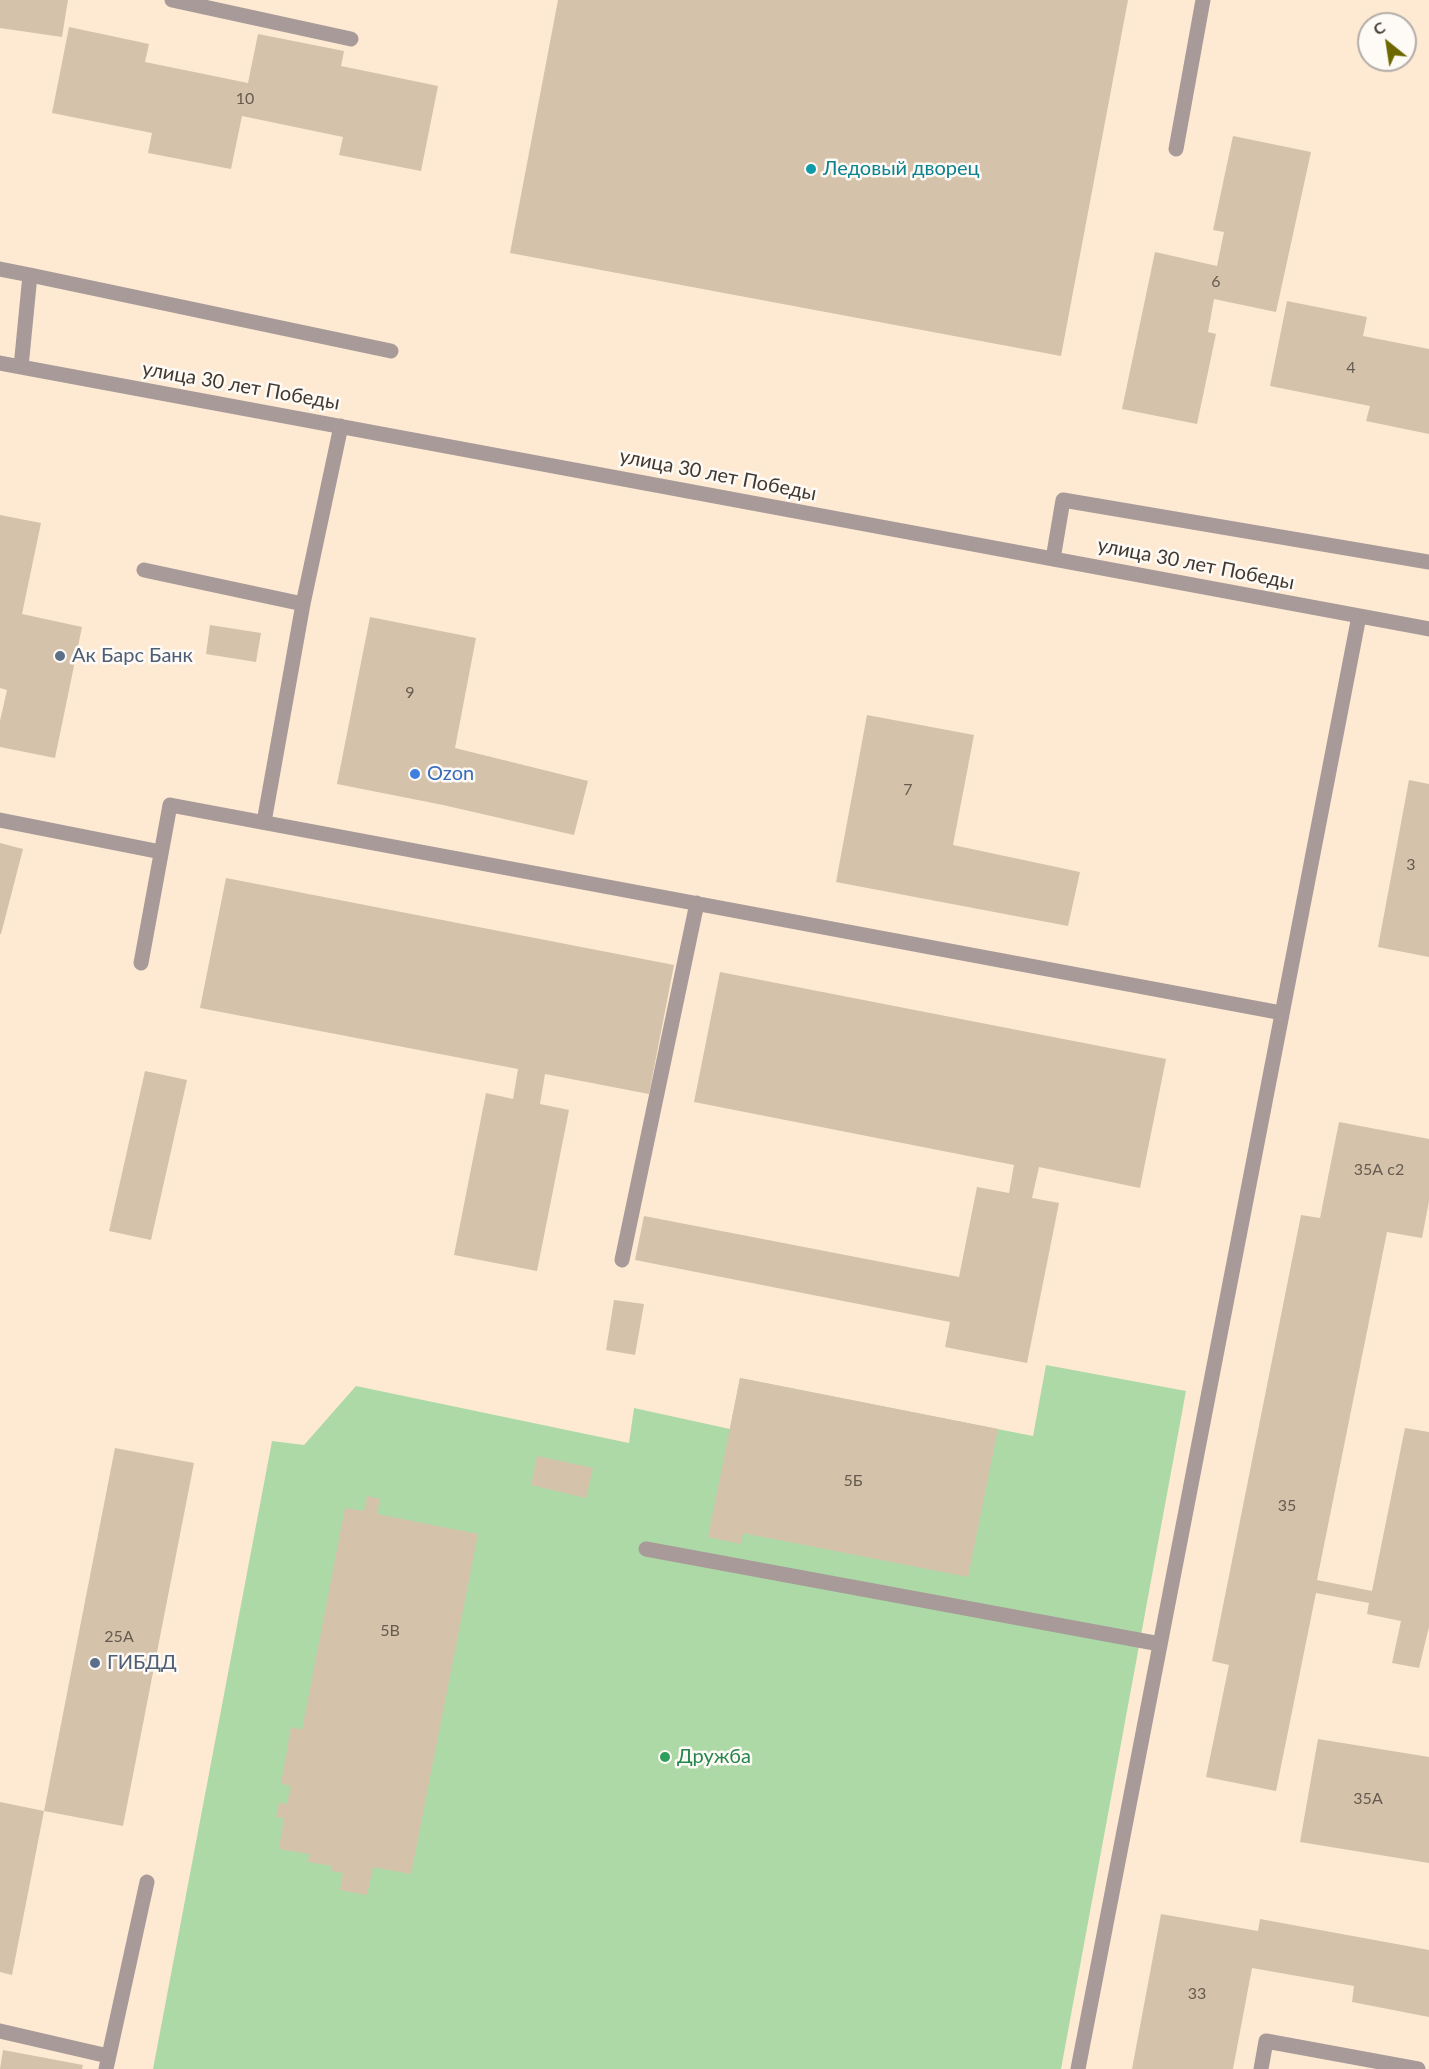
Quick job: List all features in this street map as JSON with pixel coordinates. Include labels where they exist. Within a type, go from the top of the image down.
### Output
[{"type":"street","points":[[172,0],[351,39]]},
{"type":"street","points":[[1176,149],[1203,0]]},
{"type":"street","points":[[0,269],[391,351]]},
{"type":"street","points":[[21,367],[30,275]]},
{"type":"street","name":"улица 30 лет Победы","points":[[0,363],[1429,629]]},
{"type":"street","points":[[264,822],[303,604],[341,426]]},
{"type":"street","points":[[1053,559],[1063,500],[1429,562]]},
{"type":"street","points":[[144,570],[303,604]]},
{"type":"street","points":[[1078,2069],[1359,616]]},
{"type":"street","points":[[141,963],[170,805],[1282,1013]]},
{"type":"street","points":[[0,820],[161,852]]},
{"type":"street","points":[[622,1260],[697,903]]},
{"type":"street","points":[[646,1549],[1160,1644]]},
{"type":"street","points":[[0,2031],[107,2062],[147,1882]]},
{"type":"street","points":[[1261,2069],[1266,2041],[1418,2069]]},
{"type":"green space","name":"Дружба","points":[[1046,1365],[1186,1391],[1061,2069],[153,2069],[272,1441],[304,1445],[356,1386],[629,1443],[634,1408],[730,1429],[740,1378],[1033,1436]]},
{"type":"building","points":[[0,0],[68,0],[62,37],[0,28]]},
{"type":"building","name":"Ледовый дворец","points":[[558,0],[1128,0],[1061,356],[510,253]]},
{"type":"building","points":[[69,27],[149,44],[145,62],[248,83],[258,34],[344,51],[341,66],[438,86],[421,171],[339,155],[343,137],[242,116],[231,169],[148,153],[152,133],[52,113]]},
{"type":"building","points":[[1233,136],[1311,152],[1276,312],[1214,299],[1208,332],[1216,334],[1197,424],[1122,409],[1155,252],[1217,266],[1224,232],[1213,230]]},
{"type":"building","points":[[1287,301],[1367,317],[1363,336],[1429,349],[1429,434],[1366,421],[1370,406],[1270,386]]},
{"type":"building","points":[[0,515],[41,523],[22,614],[82,627],[55,758],[0,747],[0,721],[7,690],[0,688]]},
{"type":"building","points":[[370,617],[476,638],[455,748],[588,781],[574,835],[337,784]]},
{"type":"building","points":[[210,625],[261,633],[256,662],[206,654]]},
{"type":"building","points":[[867,715],[974,735],[953,845],[1080,872],[1068,926],[836,882]]},
{"type":"building","points":[[1409,780],[1429,784],[1429,957],[1378,947]]},
{"type":"building","points":[[0,843],[23,849],[1,934],[0,934]]},
{"type":"building","points":[[226,878],[674,965],[649,1094],[545,1074],[540,1104],[569,1110],[537,1271],[454,1255],[486,1093],[513,1099],[518,1069],[200,1008]]},
{"type":"building","points":[[720,972],[1166,1059],[1140,1188],[1039,1167],[1032,1198],[1059,1203],[1027,1363],[945,1347],[950,1322],[635,1260],[644,1216],[959,1277],[977,1187],[1009,1193],[1014,1165],[694,1102]]},
{"type":"building","points":[[145,1071],[187,1080],[151,1240],[109,1231]]},
{"type":"building","points":[[1339,1122],[1429,1139],[1429,1201],[1422,1238],[1387,1232],[1317,1580],[1372,1591],[1405,1428],[1429,1432],[1429,1627],[1419,1668],[1392,1663],[1401,1621],[1367,1614],[1369,1603],[1316,1593],[1276,1791],[1206,1777],[1229,1665],[1212,1661],[1301,1215],[1320,1218]]},
{"type":"building","points":[[614,1300],[644,1304],[635,1355],[606,1350]]},
{"type":"building","points":[[740,1378],[998,1429],[968,1577],[743,1533],[741,1544],[708,1537]]},
{"type":"building","points":[[115,1448],[194,1463],[123,1826],[44,1811]]},
{"type":"building","points":[[537,1456],[593,1468],[586,1498],[531,1485]]},
{"type":"building","points":[[367,1496],[380,1499],[377,1514],[478,1534],[411,1874],[373,1867],[367,1895],[340,1890],[343,1873],[331,1871],[332,1866],[308,1862],[309,1854],[279,1849],[284,1818],[276,1817],[279,1802],[287,1804],[291,1786],[281,1784],[291,1727],[302,1730],[345,1508],[364,1511]]},
{"type":"building","points":[[1318,1739],[1429,1757],[1429,1863],[1300,1842]]},
{"type":"building","points":[[0,1802],[44,1811],[12,1975],[0,1972]]},
{"type":"building","points":[[1161,1914],[1258,1931],[1260,1919],[1429,1950],[1429,2017],[1352,2002],[1354,1986],[1252,1968],[1233,2069],[1132,2069]]},
{"type":"building","points":[[3,2050],[83,2065],[82,2069],[0,2069]]},
{"type":"place","name":"Ледовый дворец","points":[[811,169]]},
{"type":"place","name":"Ак Барс Банк","points":[[60,656]]},
{"type":"place","name":"Ozon","points":[[415,774]]},
{"type":"place","name":"ГИБДД","points":[[95,1663]]},
{"type":"place","name":"Дружба","points":[[665,1757]]}]
